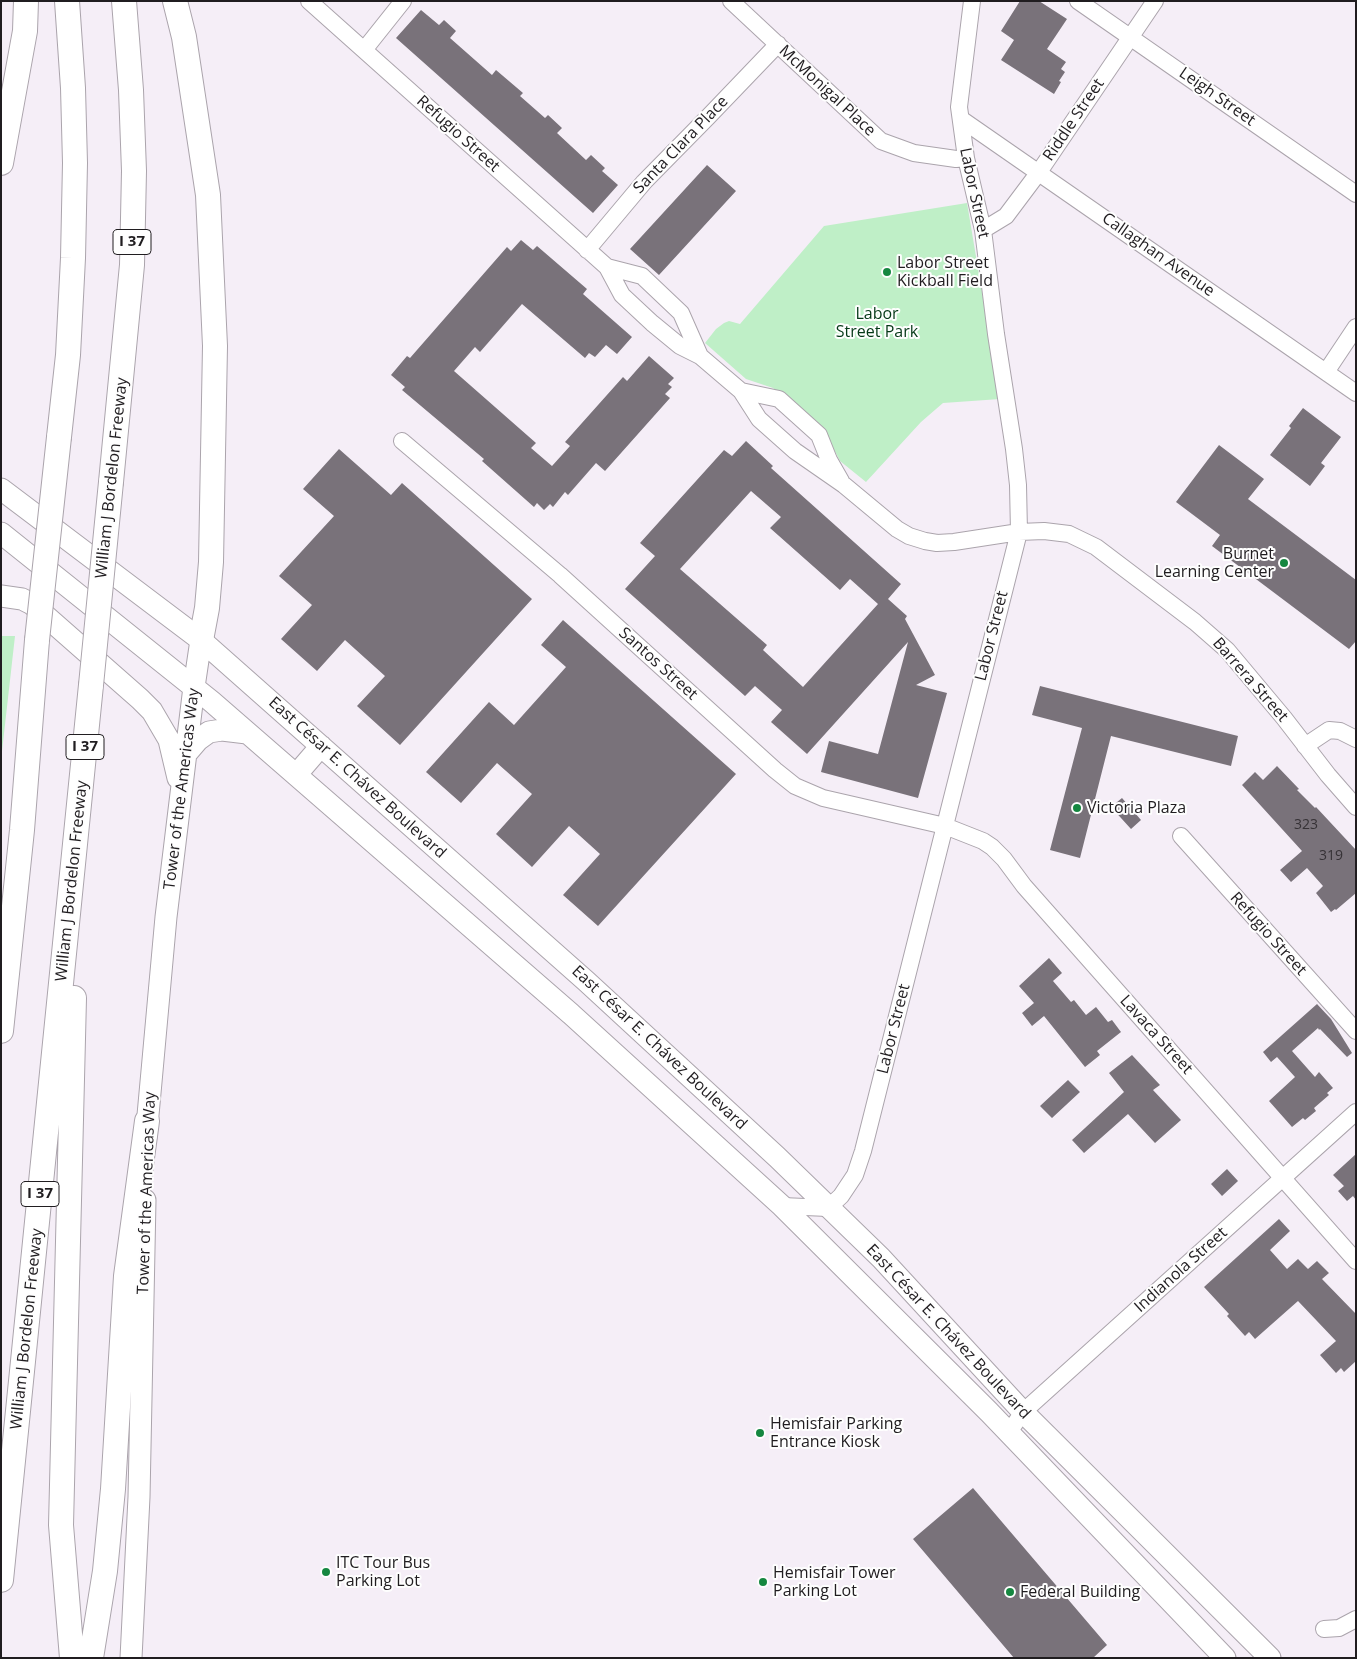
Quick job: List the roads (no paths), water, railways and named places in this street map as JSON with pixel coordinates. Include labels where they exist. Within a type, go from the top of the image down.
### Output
[{"type":"highway","points":[[1,163],[25,31],[26,1]]},
{"type":"highway","points":[[1,1031],[22,830],[37,640],[68,356],[75,163],[73,88],[66,1]]},
{"type":"highway","name":"William J Bordelon Freeway","points":[[1,1580],[132,265],[133,162],[131,90],[124,1]]},
{"type":"highway","points":[[175,1],[184,37],[208,195],[214,336],[211,562],[202,640]]},
{"type":"highway","points":[[72,1658],[61,1525],[79,808]]},
{"type":"highway","points":[[91,1658],[105,1571],[113,1489],[126,1276],[146,1121]]},
{"type":"main road","name":"East César E. Chávez Boulevard","points":[[1,489],[202,640],[586,981],[777,1156],[881,1258],[1024,1412],[1270,1658]]},
{"type":"main road","name":"East César E. Chávez Boulevard","points":[[1,533],[194,687],[571,1014],[782,1206],[1009,1432],[1225,1658]]},
{"type":"main road","points":[[1,596],[22,599],[32,604],[140,699],[152,712],[169,740],[182,793]]},
{"type":"main road","name":"Tower of the Americas Way","points":[[131,1658],[139,1497],[146,1121],[166,917],[194,687],[202,640]]},
{"type":"main road","points":[[186,754],[198,740],[209,732],[222,730],[247,733]]},
{"type":"main road","points":[[296,775],[321,746]]},
{"type":"street","name":"Refugio Street","points":[[309,1],[607,267],[622,295],[652,323],[680,346],[700,356],[741,391],[759,419],[795,451],[844,485],[897,528],[909,536],[925,541],[954,542],[1019,532]]},
{"type":"street","points":[[364,50],[403,1]]},
{"type":"street","name":"McMonigal Place","points":[[731,1],[881,141],[914,153],[956,159],[966,158]]},
{"type":"street","name":"Labor Street","points":[[828,1208],[841,1196],[855,1175],[863,1151],[1019,532],[1018,485],[1014,449],[996,334],[983,230],[966,158],[959,107],[972,1]]},
{"type":"street","name":"Leigh Street","points":[[1078,1],[1356,194]]},
{"type":"street","name":"Riddle Street","points":[[983,230],[1006,216],[1039,172],[1155,1]]},
{"type":"street","name":"Santa Clara Place","points":[[587,250],[644,182],[778,44]]},
{"type":"street","name":"Callaghan Avenue","points":[[961,119],[1356,393]]},
{"type":"street","name":"Refugio Street","points":[[607,267],[642,276],[681,313],[700,356]]},
{"type":"street","points":[[1326,372],[1356,326]]},
{"type":"street","name":"Refugio Street","points":[[741,391],[779,399],[819,435],[829,460],[844,485]]},
{"type":"street","name":"Santos Street","points":[[402,441],[560,575],[774,770],[795,786],[824,798],[945,826]]},
{"type":"street","name":"Barrera Street","points":[[1019,532],[1044,531],[1069,534],[1083,540],[1115,560],[1217,640],[1284,718],[1328,775],[1356,807]]},
{"type":"street","points":[[1305,746],[1328,730],[1340,730],[1356,739]]},
{"type":"street","name":"Lavaca Street","points":[[945,826],[983,841],[1004,859],[1035,899],[1356,1260]]},
{"type":"street","name":"Refugio Street","points":[[1181,836],[1356,1031]]},
{"type":"street","name":"Indianola Street","points":[[1009,1432],[1024,1412],[1356,1112]]},
{"type":"street","points":[[782,1206],[828,1208]]},
{"type":"street","points":[[1324,1629],[1339,1628],[1356,1619]]},
{"type":"place","name":"Labor Street Kickball Field","points":[[887,272]]},
{"type":"place","name":"Burnet Learning Center","points":[[1284,563]]},
{"type":"place","name":"Victoria Plaza","points":[[1077,808]]},
{"type":"place","name":"Hemisfair Parking Entrance Kiosk","points":[[760,1433]]},
{"type":"place","name":"ITC Tour Bus Parking Lot","points":[[326,1572]]},
{"type":"place","name":"Hemisfair Tower Parking Lot","points":[[763,1582]]},
{"type":"place","name":"Federal Building","points":[[1010,1592]]},
{"type":"park label","name":"Labor Street Park","points":[[877,323]]}]
